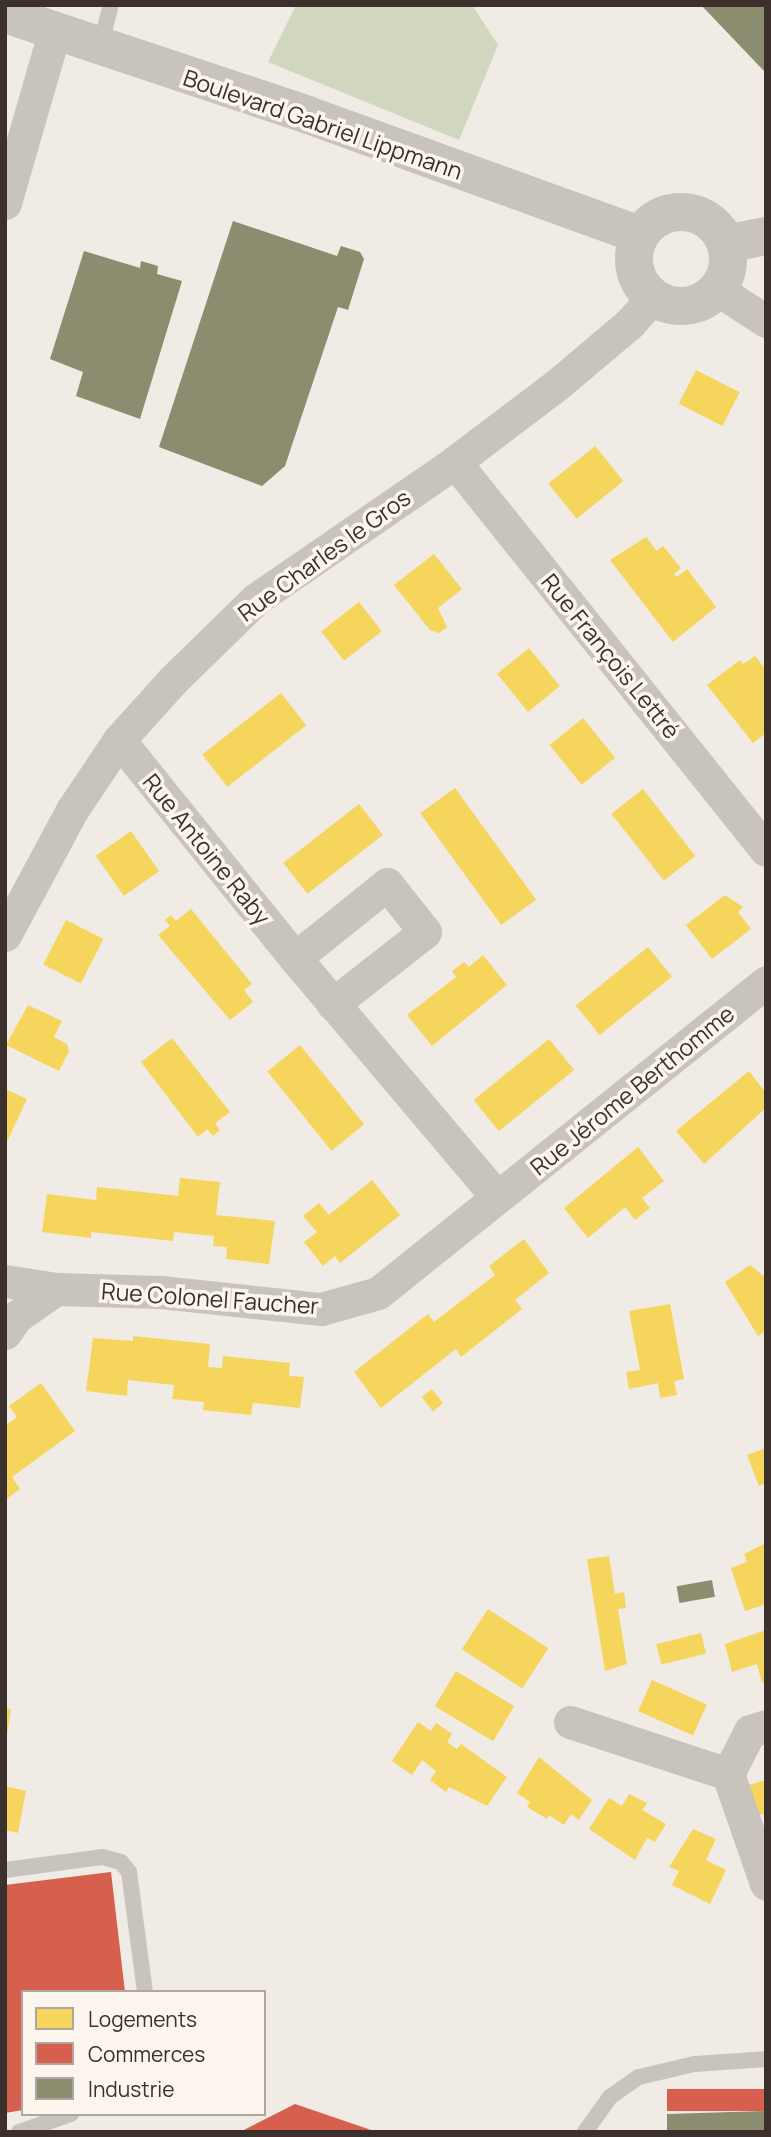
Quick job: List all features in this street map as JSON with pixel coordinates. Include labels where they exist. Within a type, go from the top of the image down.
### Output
[{"type":"street","name":"Boulevard Gabriel Lippmann","points":[[5,14],[99,48],[308,115],[640,235]]},
{"type":"street","points":[[5,203],[54,33]]},
{"type":"street","points":[[678,211],[708,220],[726,244],[726,276],[718,290],[687,306],[653,297],[643,288],[634,262],[640,235],[650,223],[678,211]]},
{"type":"street","points":[[726,244],[766,236]]},
{"type":"street","points":[[718,290],[766,321]]},
{"type":"street","name":"Rue Charles le Gros","points":[[5,935],[66,821],[119,740],[256,599],[456,462],[579,366],[653,297]]},
{"type":"street","name":"Rue François Lettré","points":[[456,462],[766,849]]},
{"type":"street","name":"Rue Antoine Raby","points":[[119,740],[333,1004],[497,1197]]},
{"type":"street","points":[[295,958],[387,884],[425,932],[333,1004]]},
{"type":"street","name":"Rue Jérome Berthomme","points":[[497,1197],[766,982]]},
{"type":"street","name":"Rue Colonel Faucher","points":[[5,1281],[56,1289],[161,1292],[321,1308],[378,1293],[497,1197]]},
{"type":"street","points":[[5,1333],[16,1317],[56,1289]]},
{"type":"street","points":[[570,1721],[728,1774]]},
{"type":"street","points":[[766,1726],[750,1731],[728,1774],[766,1884]]},
{"type":"lane","points":[[99,48],[111,5]]},
{"type":"lane","points":[[5,1870],[103,1857],[121,1862],[129,1872],[145,1990]]},
{"type":"lane","points":[[585,2132],[610,2097],[639,2077],[695,2064],[766,2059]]},
{"type":"lane","points":[[19,2132],[65,2116]]},
{"type":"green space","points":[[296,5],[472,5],[498,45],[459,140],[268,62]]},
{"type":"building: Logements","points":[[696,370],[740,392],[722,426],[679,404]]},
{"type":"building: Logements","points":[[595,446],[623,481],[577,519],[548,484]]},
{"type":"building: Logements","points":[[646,537],[657,551],[663,546],[681,568],[674,574],[677,577],[687,569],[716,607],[673,642],[610,560]]},
{"type":"building: Logements","points":[[434,554],[462,589],[438,608],[447,627],[439,633],[430,630],[394,585]]},
{"type":"building: Logements","points":[[359,602],[382,631],[344,661],[321,632]]},
{"type":"building: Logements","points":[[529,648],[560,686],[528,712],[497,674]]},
{"type":"building: Logements","points":[[755,656],[766,670],[766,733],[753,743],[707,685],[740,660],[743,664]]},
{"type":"building: Logements","points":[[281,693],[306,725],[227,787],[202,755]]},
{"type":"building: Logements","points":[[583,718],[615,758],[582,785],[550,745]]},
{"type":"building: Logements","points":[[455,788],[536,900],[501,925],[420,813]]},
{"type":"building: Logements","points":[[643,789],[695,856],[664,881],[611,814]]},
{"type":"building: Logements","points":[[359,804],[383,835],[307,894],[283,863]]},
{"type":"building: Logements","points":[[131,831],[159,871],[124,896],[96,856]]},
{"type":"building: Logements","points":[[725,895],[743,907],[738,912],[751,929],[712,959],[686,925]]},
{"type":"building: Logements","points":[[191,909],[252,984],[244,990],[253,1002],[230,1020],[158,935],[170,926],[165,920],[171,915],[176,921]]},
{"type":"building: Logements","points":[[66,920],[103,939],[81,984],[43,965]]},
{"type":"building: Logements","points":[[648,947],[672,977],[600,1035],[576,1006]]},
{"type":"building: Logements","points":[[483,955],[507,985],[432,1046],[407,1015],[456,977],[452,971],[464,962],[469,967]]},
{"type":"building: Logements","points":[[28,1005],[62,1021],[54,1037],[67,1044],[69,1051],[59,1071],[6,1045]]},
{"type":"building: Logements","points":[[172,1038],[230,1112],[215,1123],[220,1130],[213,1136],[207,1129],[198,1137],[141,1062]]},
{"type":"building: Logements","points":[[549,1039],[574,1070],[499,1131],[474,1100]]},
{"type":"building: Logements","points":[[300,1045],[364,1124],[332,1151],[267,1071]]},
{"type":"building: Logements","points":[[749,1071],[766,1093],[766,1108],[704,1164],[676,1131]]},
{"type":"building: Logements","points":[[5,1089],[27,1099],[5,1146]]},
{"type":"building: Logements","points":[[638,1147],[664,1181],[642,1198],[650,1208],[635,1220],[625,1207],[588,1238],[564,1208]]},
{"type":"building: Logements","points":[[180,1178],[220,1182],[216,1215],[275,1221],[269,1264],[226,1259],[227,1247],[213,1246],[214,1236],[174,1232],[173,1241],[91,1232],[91,1238],[42,1232],[47,1194],[96,1200],[97,1187],[178,1196]]},
{"type":"building: Logements","points":[[372,1180],[400,1215],[340,1263],[335,1256],[323,1266],[304,1242],[317,1232],[303,1216],[319,1203],[329,1215]]},
{"type":"building: Logements","points":[[524,1239],[549,1273],[515,1300],[522,1309],[461,1357],[456,1349],[381,1408],[354,1372],[428,1314],[434,1322],[495,1275],[489,1266]]},
{"type":"building: Logements","points":[[750,1265],[766,1278],[766,1330],[758,1336],[725,1282]]},
{"type":"building: Logements","points":[[670,1304],[684,1379],[674,1381],[677,1395],[660,1398],[658,1383],[629,1389],[626,1372],[640,1370],[629,1311]]},
{"type":"building: Logements","points":[[133,1336],[210,1344],[208,1367],[222,1368],[223,1356],[290,1363],[289,1376],[304,1377],[300,1408],[253,1403],[251,1415],[203,1410],[204,1402],[172,1399],[174,1385],[128,1380],[127,1396],[86,1391],[93,1338],[133,1341]]},
{"type":"building: Logements","points":[[41,1383],[75,1431],[12,1477],[20,1489],[5,1500],[5,1426],[17,1417],[9,1406]]},
{"type":"building: Logements","points":[[432,1389],[443,1403],[433,1411],[422,1397]]},
{"type":"building: Logements","points":[[766,1448],[766,1483],[759,1486],[747,1455]]},
{"type":"building: Logements","points":[[766,1543],[766,1604],[745,1611],[731,1568],[747,1562],[744,1554]]},
{"type":"building: Logements","points":[[609,1556],[615,1594],[624,1592],[626,1608],[618,1609],[627,1664],[605,1671],[587,1559]]},
{"type":"building: Logements","points":[[488,1609],[548,1648],[522,1688],[462,1649]]},
{"type":"building: Logements","points":[[766,1630],[766,1682],[762,1683],[757,1664],[732,1672],[725,1644]]},
{"type":"building: Logements","points":[[701,1633],[706,1653],[661,1665],[656,1644]]},
{"type":"building: Logements","points":[[456,1671],[514,1706],[493,1741],[435,1706]]},
{"type":"building: Logements","points":[[652,1680],[707,1704],[693,1735],[638,1711]]},
{"type":"building: Logements","points":[[5,1708],[11,1709],[7,1736],[5,1736]]},
{"type":"building: Logements","points":[[418,1722],[431,1731],[436,1723],[452,1734],[447,1742],[457,1749],[461,1744],[507,1777],[487,1806],[449,1787],[446,1792],[430,1780],[436,1771],[422,1760],[412,1775],[392,1761]]},
{"type":"building: Logements","points":[[539,1757],[592,1800],[579,1820],[571,1814],[564,1825],[549,1815],[547,1819],[527,1807],[530,1802],[517,1793]]},
{"type":"building: Logements","points":[[766,1780],[766,1813],[758,1815],[749,1785]]},
{"type":"building: Logements","points":[[5,1786],[26,1791],[18,1833],[5,1830]]},
{"type":"building: Logements","points":[[629,1794],[647,1803],[642,1810],[666,1824],[655,1842],[647,1838],[635,1860],[589,1829],[609,1798],[622,1806]]},
{"type":"building: Logements","points":[[693,1829],[716,1839],[706,1860],[726,1870],[710,1904],[672,1885],[679,1871],[669,1867]]},
{"type":"building: Commerces","points":[[111,1872],[125,1990],[21,1990],[21,2110],[5,2113],[5,1885]]},
{"type":"building: Commerces","points":[[667,2089],[764,2089],[764,2111],[667,2111]]},
{"type":"building: Commerces","points":[[295,2104],[374,2131],[374,2132],[240,2132]]},
{"type":"building: Industrie","points":[[701,5],[766,5],[766,73]]},
{"type":"building: Industrie","points":[[233,221],[337,256],[341,246],[360,252],[364,259],[348,310],[338,307],[285,466],[262,486],[159,447]]},
{"type":"building: Industrie","points":[[84,251],[140,268],[141,261],[158,266],[157,274],[182,281],[140,419],[76,396],[83,372],[50,359]]},
{"type":"building: Industrie","points":[[712,1580],[715,1597],[679,1603],[677,1586]]},
{"type":"building: Industrie","points":[[766,2111],[766,2132],[667,2132],[667,2114]]}]
